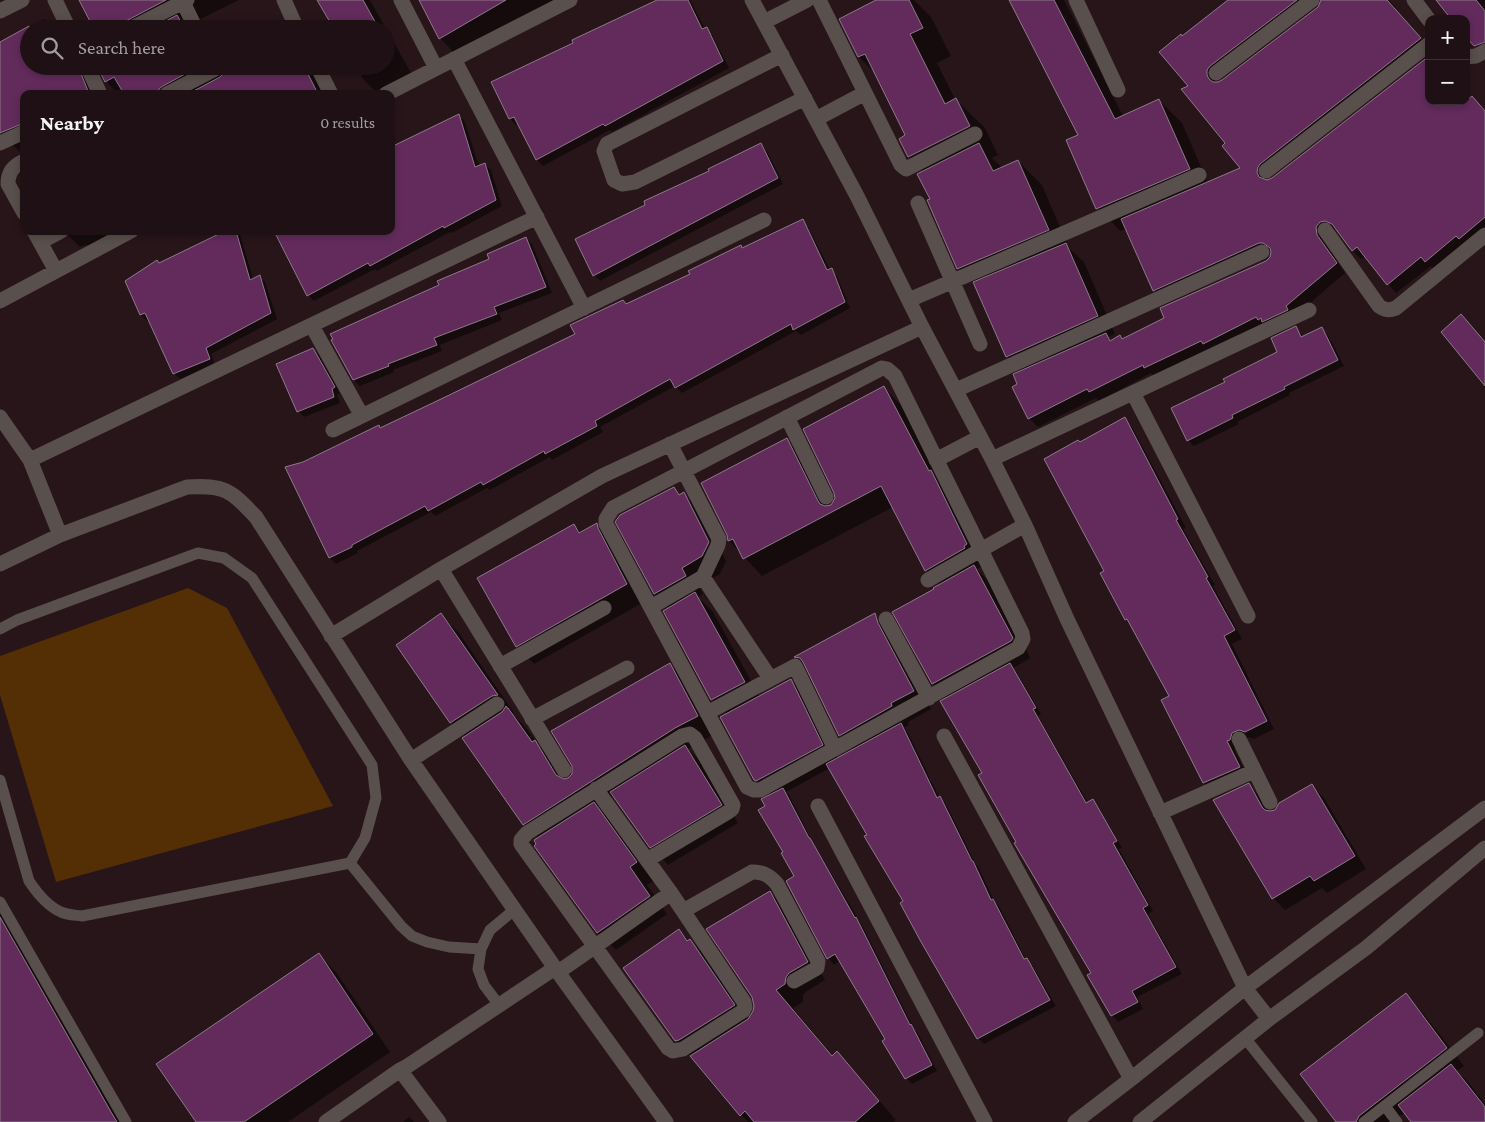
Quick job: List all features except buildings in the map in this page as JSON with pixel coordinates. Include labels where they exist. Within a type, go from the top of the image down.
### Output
[{"type":"street","points":[[0,11],[22,0]]},
{"type":"street","points":[[55,0],[65,20]]},
{"type":"street","points":[[284,0],[293,20]]},
{"type":"street","points":[[401,0],[436,68]]},
{"type":"street","points":[[394,90],[570,0]]},
{"type":"street","points":[[752,0],[857,196],[922,327],[1025,525],[1067,619],[1245,988],[1269,1019]]},
{"type":"street","points":[[764,22],[807,0]]},
{"type":"street","points":[[819,0],[904,168],[906,169],[975,134]]},
{"type":"street","points":[[1076,0],[1118,90]]},
{"type":"street","points":[[1216,73],[1312,0]]},
{"type":"street","points":[[1414,0],[1425,15]]},
{"type":"street","points":[[148,20],[185,1],[192,20]]},
{"type":"street","points":[[1266,171],[1425,47]]},
{"type":"street","points":[[1470,57],[1476,56],[1485,51]]},
{"type":"street","points":[[782,55],[606,144],[604,151],[614,180],[622,184],[635,182],[805,98]]},
{"type":"street","points":[[454,60],[584,308]]},
{"type":"street","points":[[91,75],[98,90]]},
{"type":"street","points":[[174,90],[201,75]]},
{"type":"street","points":[[321,75],[328,90]]},
{"type":"street","points":[[816,119],[865,93]]},
{"type":"street","points":[[0,143],[20,134]]},
{"type":"street","points":[[20,163],[12,168],[8,184],[20,206]]},
{"type":"street","points":[[909,300],[1199,175]]},
{"type":"street","points":[[918,203],[980,344]]},
{"type":"street","points":[[30,460],[537,217]]},
{"type":"street","points":[[333,430],[764,220]]},
{"type":"street","points":[[1325,230],[1379,306],[1385,310],[1396,308],[1485,235]]},
{"type":"street","points":[[0,301],[124,235]]},
{"type":"street","points":[[37,237],[56,271]]},
{"type":"street","points":[[956,390],[1262,252]]},
{"type":"street","points":[[992,459],[1309,310]]},
{"type":"street","points":[[312,326],[362,416]]},
{"type":"street","points":[[331,636],[441,569],[602,476],[922,327]]},
{"type":"street","points":[[882,368],[887,369],[894,376],[981,549],[1023,638],[1022,644],[1018,648],[760,790],[754,790],[747,787],[606,524],[606,519],[613,508],[787,417],[882,368]]},
{"type":"street","points":[[1133,393],[1248,616]]},
{"type":"street","points":[[0,417],[30,460],[60,535]]},
{"type":"street","points":[[787,417],[826,497]]},
{"type":"street","points":[[936,460],[980,437]]},
{"type":"street","points":[[651,607],[703,578],[719,539],[670,444]]},
{"type":"street","points":[[0,564],[60,535],[187,487],[205,486],[222,488],[237,497],[256,517],[411,760],[556,970],[666,1122]]},
{"type":"street","points":[[928,580],[1025,525]]},
{"type":"street","points":[[441,569],[564,770]]},
{"type":"street","points":[[703,578],[770,678]]},
{"type":"street","points":[[500,666],[604,608]]},
{"type":"street","points":[[886,619],[929,698]]},
{"type":"street","points":[[707,713],[795,666],[835,749]]},
{"type":"street","points":[[532,719],[627,668]]},
{"type":"street","points":[[411,760],[497,704]]},
{"type":"street","points":[[596,790],[671,893],[744,1002],[745,1007],[742,1011],[683,1049],[673,1051],[668,1048],[521,840],[527,833],[682,736],[690,734],[695,738],[731,800],[732,809],[647,860]]},
{"type":"street","points":[[944,736],[1131,1079]]},
{"type":"street","points":[[1239,739],[1270,802]]},
{"type":"street","points":[[1160,812],[1254,771]]},
{"type":"street","points":[[818,806],[985,1122]]},
{"type":"street","points":[[1075,1122],[1245,988],[1485,808]]},
{"type":"street","points":[[1140,1122],[1269,1019],[1366,948],[1485,848]]},
{"type":"street","points":[[683,911],[752,872],[772,877],[818,961],[817,968],[794,981]]},
{"type":"street","points":[[326,1122],[400,1070],[499,1005],[596,945],[671,893]]},
{"type":"street","points":[[400,1070],[439,1122]]},
{"type":"lane","points":[[0,629],[17,620],[198,553],[224,558],[252,578],[372,765],[376,798],[365,838],[350,863],[82,916],[62,913],[47,903],[29,881],[0,780]]},
{"type":"lane","points":[[350,863],[401,926],[412,936],[427,942],[450,947],[481,949]]},
{"type":"lane","points":[[0,902],[126,1122]]},
{"type":"lane","points":[[499,1005],[484,985],[478,969],[481,949],[490,930],[514,910]]},
{"type":"lane","points":[[1364,1122],[1478,1033]]},
{"type":"lane","points":[[1245,1038],[1312,1122]]},
{"type":"lane","points":[[1385,1106],[1397,1122]]},
{"type":"shaded area","points":[[188,588],[227,608],[333,806],[56,882],[0,695],[0,656]]}]
